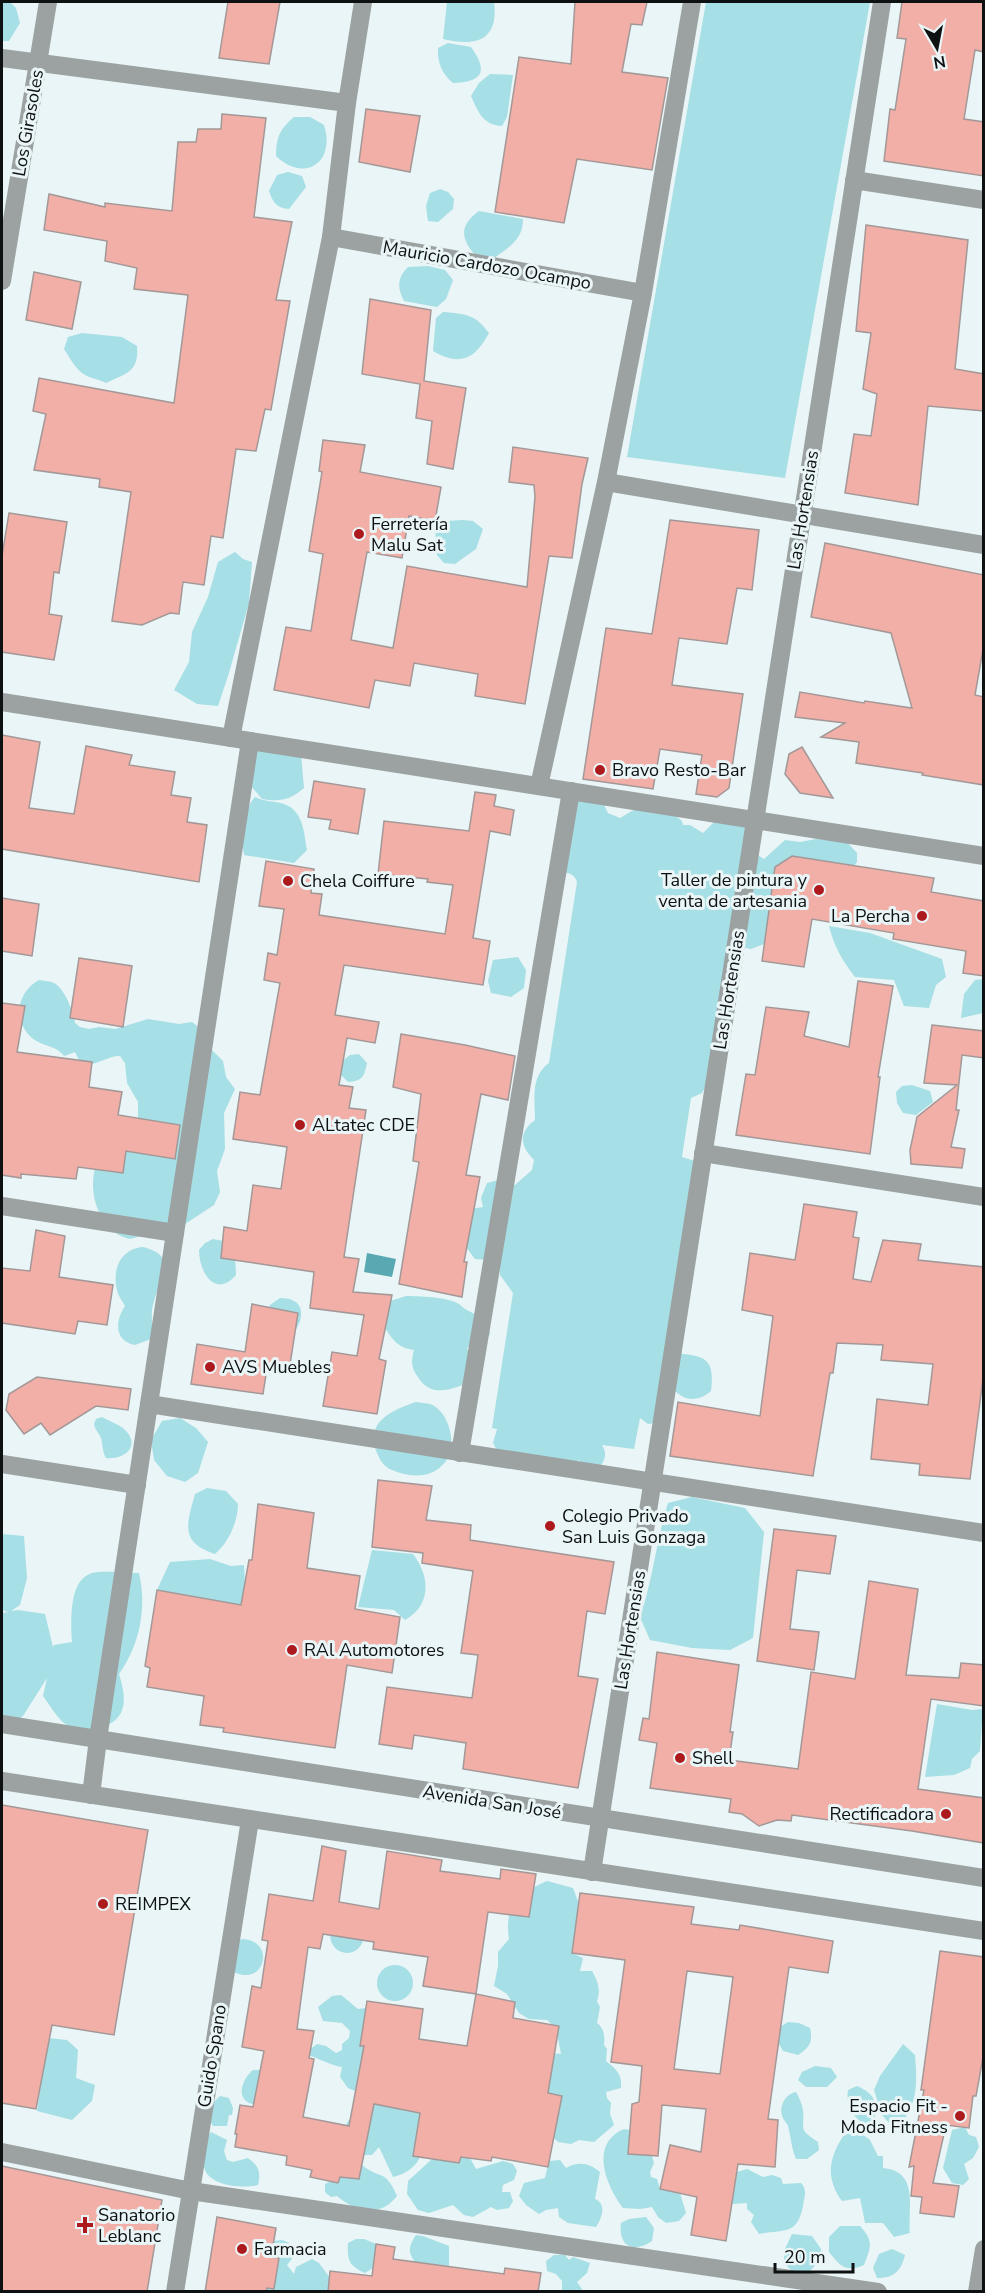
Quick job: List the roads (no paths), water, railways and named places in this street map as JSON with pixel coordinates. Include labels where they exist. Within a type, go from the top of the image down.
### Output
[{"type":"street","name":"Los Girasoles","points":[[2,281],[48,2]]},
{"type":"street","points":[[231,738],[332,237],[347,103],[363,2]]},
{"type":"street","points":[[539,786],[606,482],[643,293],[692,2]]},
{"type":"street","name":"Las Hortensias","points":[[592,1872],[882,2]]},
{"type":"street","points":[[2,58],[347,103]]},
{"type":"street","points":[[854,180],[984,200]]},
{"type":"street","name":"Mauricio Cardozo Ocampo","points":[[332,237],[643,293]]},
{"type":"street","points":[[606,482],[984,544]]},
{"type":"street","points":[[2,702],[984,856]]},
{"type":"street","points":[[92,1795],[98,1739],[250,741]]},
{"type":"street","points":[[460,1453],[571,791]]},
{"type":"street","points":[[704,1153],[984,1197]]},
{"type":"street","points":[[2,1206],[175,1233]]},
{"type":"street","points":[[149,1404],[984,1533]]},
{"type":"street","points":[[2,1464],[137,1485]]},
{"type":"street","name":"Avenida San José","points":[[2,1724],[984,1878]]},
{"type":"street","points":[[2,1781],[984,1931]]},
{"type":"street","name":"Guido Spano","points":[[175,2292],[250,1820]]},
{"type":"street","points":[[2,2152],[191,2191],[878,2292]]},
{"type":"street","points":[[977,2292],[984,2249]]},
{"type":"place","name":"Ferretería Malu Sat","points":[[359,534]]},
{"type":"place","name":"Bravo Resto-Bar","points":[[600,770]]},
{"type":"place","name":"Chela Coiffure","points":[[288,881]]},
{"type":"place","name":"Taller de pintura y venta de artesania","points":[[819,890]]},
{"type":"place","name":"La Percha","points":[[922,916]]},
{"type":"place","name":"ALtatec CDE","points":[[300,1125]]},
{"type":"place","name":"AVS Muebles","points":[[210,1367]]},
{"type":"place","name":"Colegio Privado San Luis Gonzaga","points":[[550,1526]]},
{"type":"place","name":"RAl Automotores","points":[[292,1650]]},
{"type":"place","name":"Shell","points":[[680,1758]]},
{"type":"place","name":"Rectificadora","points":[[946,1814]]},
{"type":"place","name":"REIMPEX","points":[[103,1904]]},
{"type":"place","name":"Espacio Fit - Moda Fitness","points":[[960,2116]]},
{"type":"place","name":"Sanatorio Leblanc","points":[[85,2225]]},
{"type":"place","name":"Farmacia","points":[[242,2249]]}]
